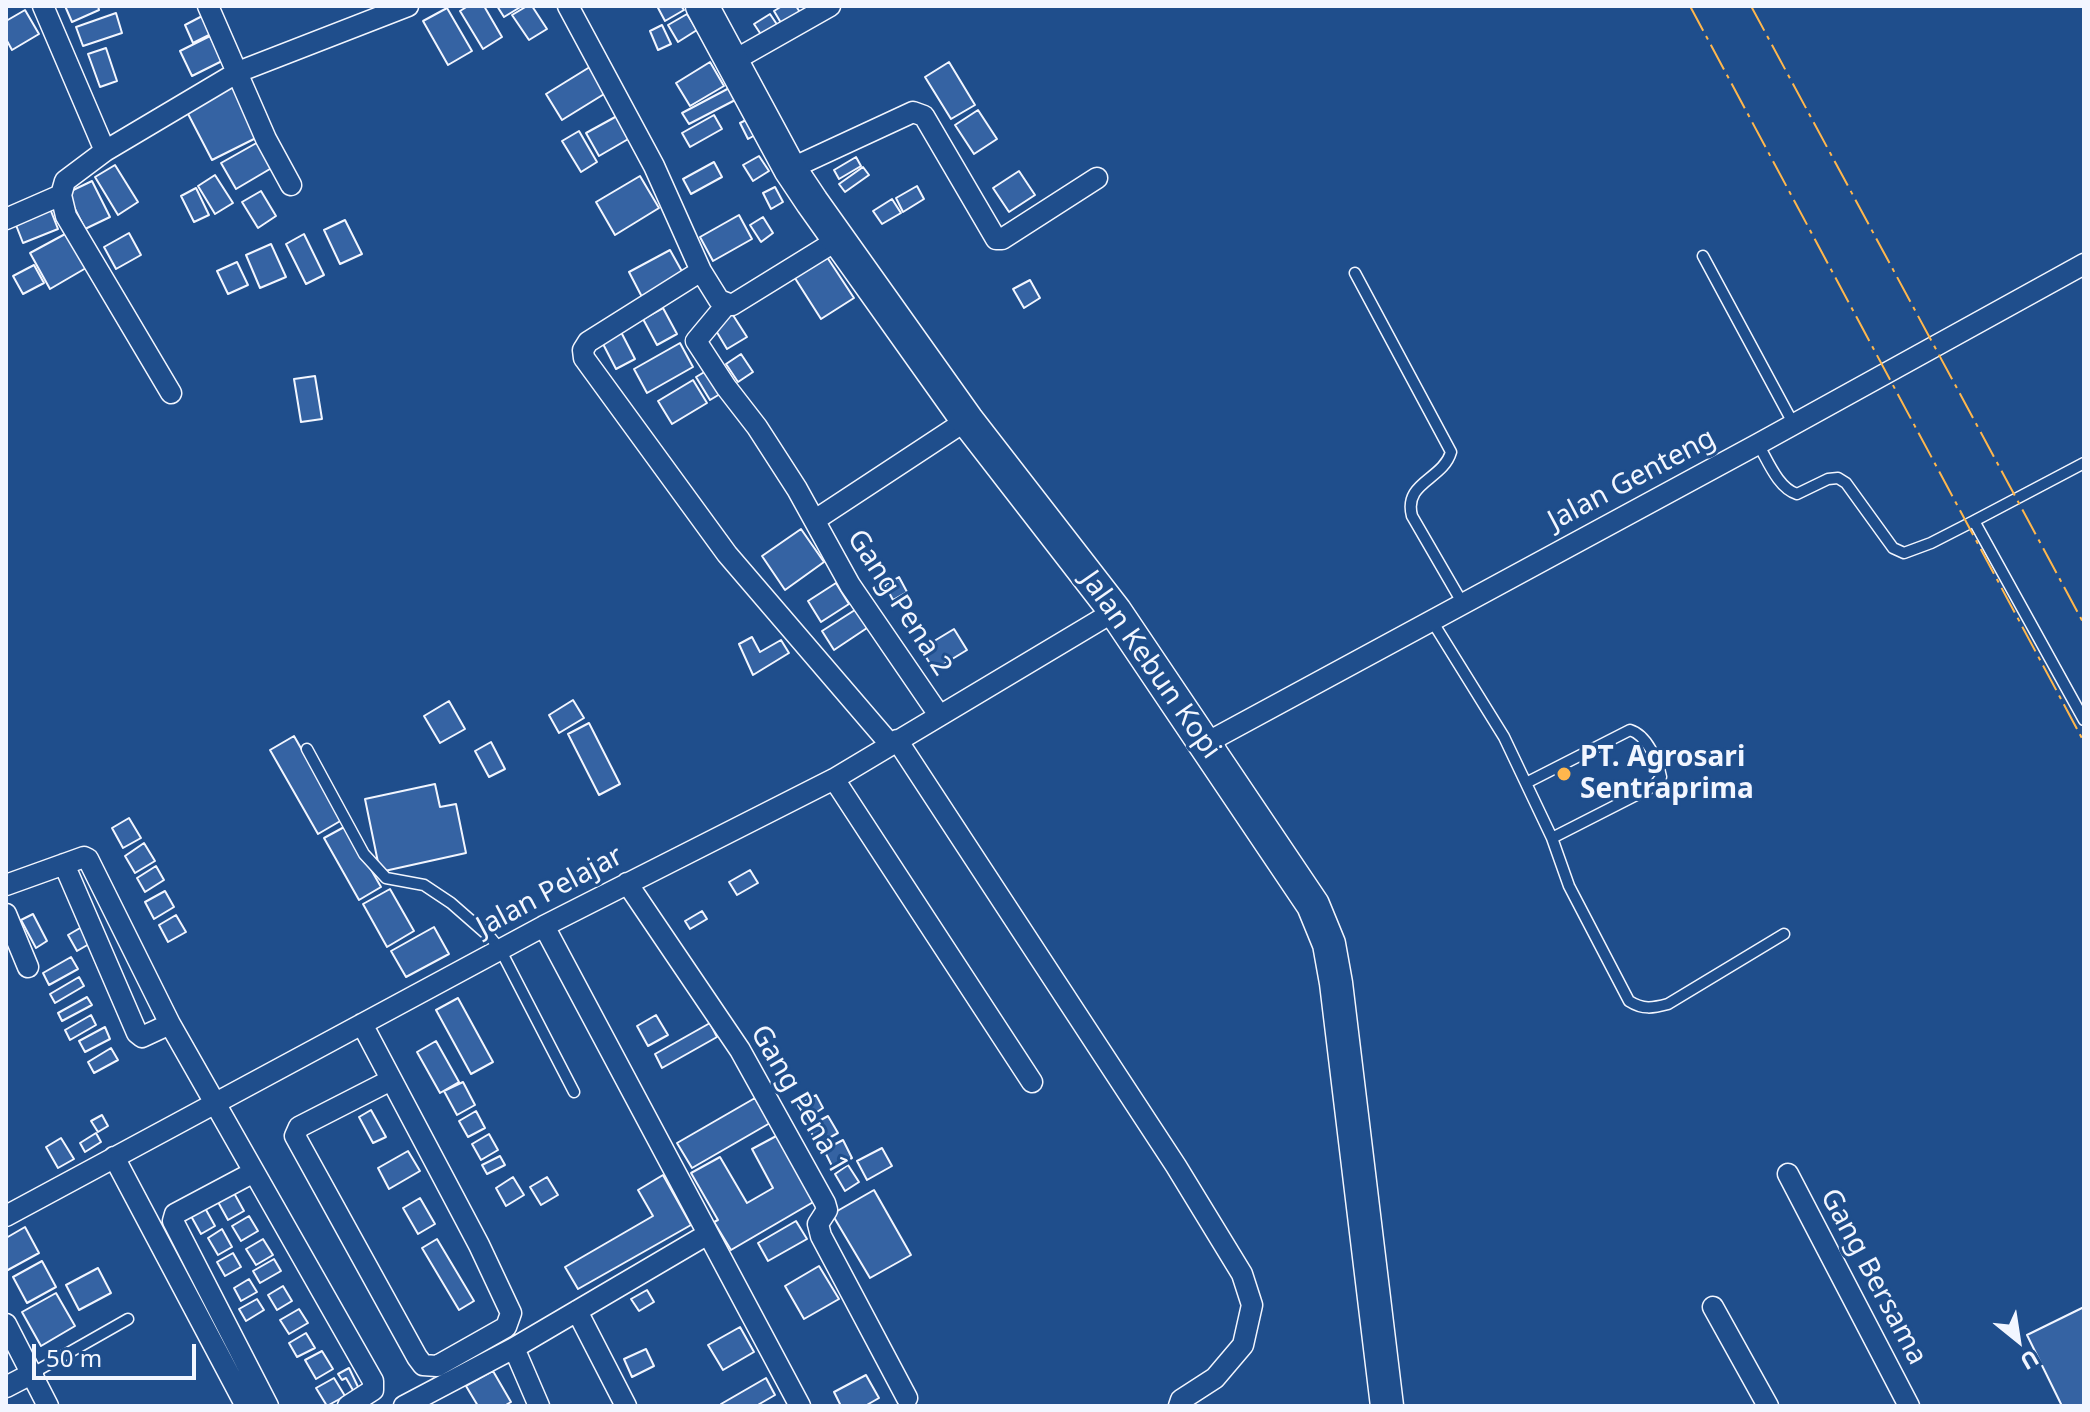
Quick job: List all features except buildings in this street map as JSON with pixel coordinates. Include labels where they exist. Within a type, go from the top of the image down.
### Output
[{"type":"main road","name":"Jalan Kebun Kopi","points":[[702,6],[790,169],[967,420],[1115,611],[1313,905],[1329,944],[1336,983],[1387,1406]]},
{"type":"street","points":[[43,6],[105,151]]},
{"type":"street","points":[[208,6],[266,139],[291,185]]},
{"type":"street","points":[[171,393],[66,216],[61,195],[65,181],[105,151],[238,72],[408,6]]},
{"type":"street","points":[[568,6],[654,166],[701,271],[719,300],[732,305],[839,239]]},
{"type":"street","points":[[733,61],[830,6]]},
{"type":"street","points":[[790,169],[913,112],[919,113],[924,116],[996,239],[1002,239],[1097,178]]},
{"type":"street","points":[[6,219],[61,195]]},
{"type":"street","name":"Jalan Genteng","points":[[1206,743],[2084,264]]},
{"type":"street","points":[[701,271],[588,342],[583,350],[584,358],[727,554],[894,742],[1167,1153],[1242,1274],[1252,1305],[1243,1345],[1215,1378],[1181,1400],[1179,1406]]},
{"type":"street","name":"Gang Pena 2","points":[[726,305],[696,341],[757,427],[815,520],[850,585],[939,715]]},
{"type":"street","points":[[815,520],[967,420]]},
{"type":"street","name":"Jalan Pelajar","points":[[6,1216],[500,949],[834,779],[1115,611]]},
{"type":"street","points":[[834,779],[1032,1082]]},
{"type":"street","points":[[6,885],[84,857],[88,859],[170,1024],[373,1381],[373,1390],[348,1406]]},
{"type":"street","points":[[64,864],[137,1033],[142,1037],[170,1024]]},
{"type":"street","name":"Gang Pena 1","points":[[627,883],[740,1050],[825,1203],[827,1210],[818,1224],[821,1236],[907,1398]]},
{"type":"street","points":[[6,914],[28,967]]},
{"type":"street","points":[[544,926],[800,1406]]},
{"type":"street","points":[[362,1024],[479,1245],[511,1313],[506,1327],[437,1366],[423,1365],[417,1357],[295,1136],[299,1127],[391,1080]]},
{"type":"street","points":[[114,1157],[246,1406]]},
{"type":"street","points":[[254,1172],[175,1214],[173,1221],[268,1406]]},
{"type":"street","name":"Gang Bersama","points":[[1788,1174],[1909,1406]]},
{"type":"street","points":[[404,1406],[514,1348],[708,1234]]},
{"type":"street","points":[[1713,1307],[1768,1406]]},
{"type":"street","points":[[577,1311],[626,1406]]},
{"type":"street","points":[[6,1324],[48,1406]]},
{"type":"street","points":[[514,1348],[539,1406]]},
{"type":"street","points":[[6,1387],[33,1373]]},
{"type":"lane","points":[[1703,256],[1793,423]]},
{"type":"lane","points":[[1355,273],[1451,452],[1444,465],[1416,489],[1410,508],[1463,604]]},
{"type":"lane","points":[[1758,444],[1775,474],[1791,493],[1797,494],[1828,479],[1838,478],[1846,483],[1893,548],[1904,553],[1931,543],[2084,463]]},
{"type":"lane","points":[[1974,521],[2084,720]]},
{"type":"lane","points":[[1432,621],[1504,737],[1552,838],[1569,886],[1629,1001],[1639,1007],[1653,1008],[1668,1004],[1784,934]]},
{"type":"lane","points":[[1526,783],[1630,730],[1638,732],[1659,764],[1661,777],[1654,786],[1552,838]]},
{"type":"lane","points":[[307,749],[364,854],[375,867],[386,878],[424,885],[451,903],[500,949],[574,1092]]},
{"type":"lane","points":[[33,1373],[128,1319]]},
{"type":"power","points":[[1690,6],[2084,742]]},
{"type":"power","points":[[1751,6],[2084,624]]},
{"type":"place","name":"PT. Agrosari Sentraprima","points":[[1564,774]]}]
